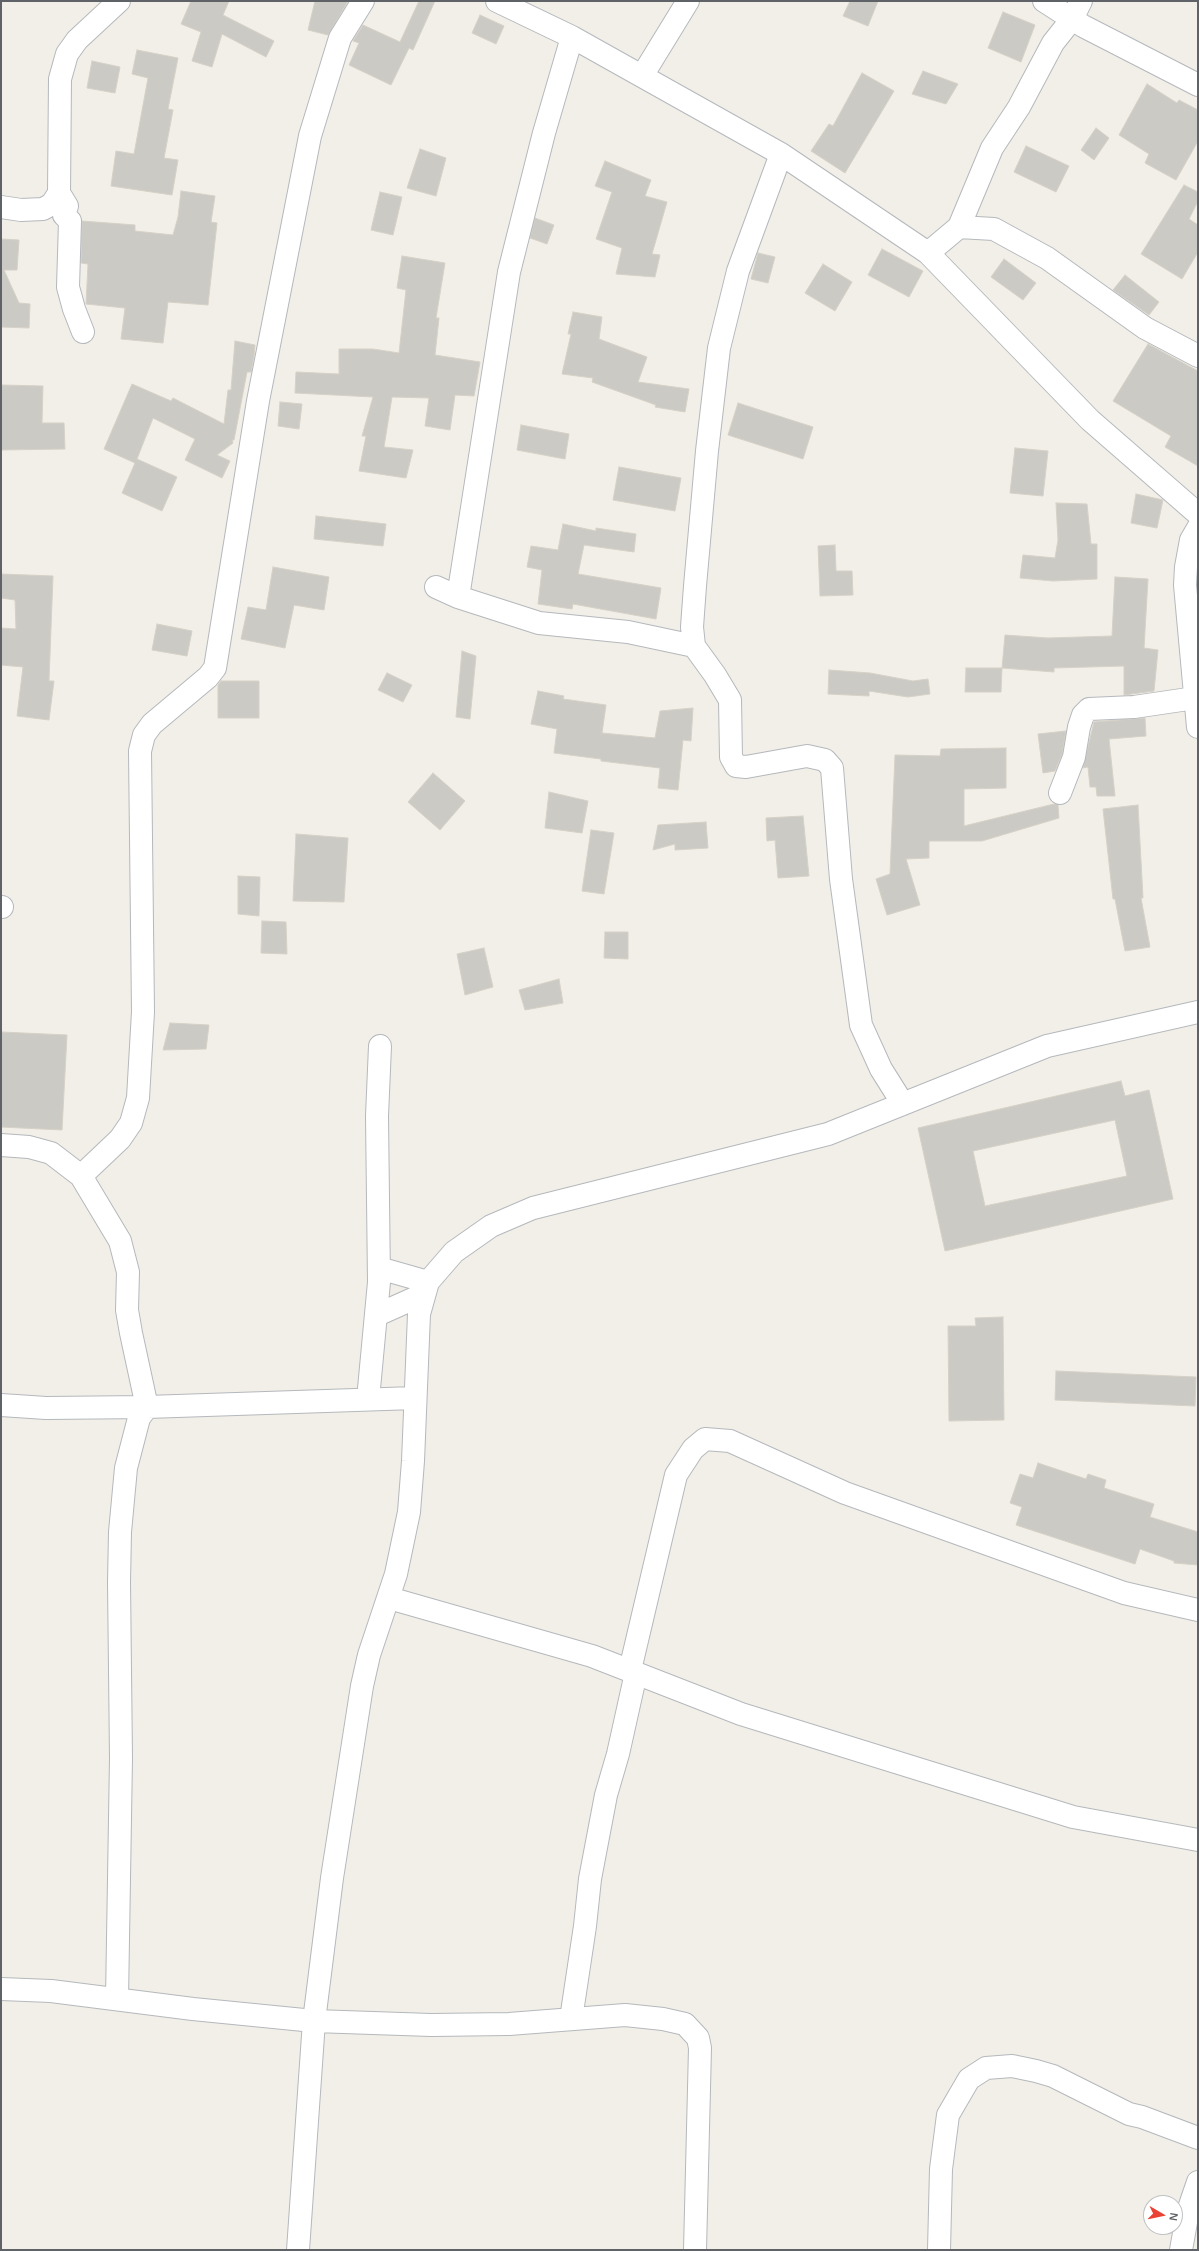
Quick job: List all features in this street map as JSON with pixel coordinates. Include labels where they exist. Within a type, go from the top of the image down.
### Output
[{"type":"street","points":[[1,207],[21,210],[43,209],[52,204],[59,193],[60,79],[67,54],[93,24],[119,1]]},
{"type":"street","points":[[81,1176],[120,1139],[131,1123],[138,1098],[143,1012],[140,802],[142,746],[144,735],[152,724],[208,677],[215,668],[220,652],[258,401],[310,136],[340,38],[363,1]]},
{"type":"street","points":[[497,1],[572,37],[781,154],[928,253],[1090,420],[1198,514]]},
{"type":"street","points":[[642,76],[688,1]]},
{"type":"street","points":[[1044,1],[1077,10],[1198,85]]},
{"type":"street","points":[[928,253],[959,227],[992,148],[1019,107],[1053,43],[1077,10]]},
{"type":"street","points":[[458,597],[509,272],[544,134],[572,37]]},
{"type":"street","points":[[781,154],[738,271],[719,348],[707,451],[695,586],[692,628],[694,646],[715,675],[730,700],[731,757],[736,766],[746,767],[807,756],[825,760],[832,768],[842,878],[861,1025],[881,1068],[903,1104]]},
{"type":"street","points":[[59,193],[68,206],[64,215],[70,221],[68,287],[83,332]]},
{"type":"street","points":[[959,227],[994,229],[1046,258],[1145,328],[1198,356]]},
{"type":"street","points":[[1198,528],[1191,540],[1185,579],[1198,727]]},
{"type":"street","points":[[436,587],[458,597],[539,624],[628,632],[694,646]]},
{"type":"street","points":[[1060,793],[1074,757],[1079,727],[1083,715],[1089,709],[1134,707],[1195,698]]},
{"type":"street","points":[[298,2250],[314,2021],[332,1878],[362,1686],[369,1655],[396,1574],[409,1512],[419,1314],[426,1288],[454,1252],[491,1226],[533,1208],[828,1134],[1047,1046],[1198,1012]]},
{"type":"street","points":[[368,1399],[377,1315],[379,1268],[377,1116],[380,1046]]},
{"type":"street","points":[[1,1145],[29,1147],[51,1153],[81,1176],[120,1241],[128,1272],[127,1310],[147,1406],[139,1418],[126,1468],[120,1532],[118,1582],[121,1758],[117,1999]]},
{"type":"street","points":[[379,1268],[426,1288]]},
{"type":"street","points":[[377,1315],[426,1288]]},
{"type":"street","points":[[1,1405],[46,1408],[415,1398]]},
{"type":"street","points":[[571,2019],[590,1879],[606,1795],[618,1754],[633,1672],[676,1475],[693,1449],[705,1439],[730,1441],[845,1493],[1124,1594],[1198,1610]]},
{"type":"street","points":[[389,1598],[592,1656],[741,1714],[1073,1817],[1198,1840]]},
{"type":"street","points":[[1,1989],[51,1991],[314,2021],[431,2025],[509,2024],[625,2015],[663,2019],[685,2024],[698,2038],[700,2048],[695,2250]]},
{"type":"street","points":[[939,2250],[941,2169],[948,2115],[969,2079],[986,2068],[1012,2066],[1053,2076],[1129,2114],[1148,2119],[1198,2138]]},
{"type":"street","points":[[1181,2250],[1188,2211],[1198,2182]]},
{"type":"building","points":[[191,1],[229,1],[223,15],[274,41],[266,57],[222,34],[212,67],[192,61],[201,32],[181,24]]},
{"type":"building","points":[[315,1],[348,1],[328,35],[308,30]]},
{"type":"building","points":[[419,1],[435,1],[413,50],[409,48],[391,85],[349,65],[359,43],[353,41],[363,25],[400,42]]},
{"type":"building","points":[[850,1],[878,1],[868,26],[843,16]]},
{"type":"building","points":[[1003,12],[1035,25],[1021,62],[988,48]]},
{"type":"building","points":[[480,15],[504,26],[496,44],[472,33]]},
{"type":"building","points":[[137,50],[178,58],[168,109],[173,110],[164,158],[178,160],[172,195],[111,186],[116,151],[134,154],[148,78],[132,74]]},
{"type":"building","points":[[92,61],[120,67],[115,93],[87,88]]},
{"type":"building","points":[[923,71],[958,84],[946,104],[912,94]]},
{"type":"building","points":[[862,73],[894,91],[845,173],[811,151],[829,124],[833,126]]},
{"type":"building","points":[[1147,84],[1177,103],[1179,100],[1198,110],[1198,141],[1176,180],[1145,163],[1149,154],[1119,135]]},
{"type":"building","points":[[1096,128],[1109,138],[1094,160],[1081,150]]},
{"type":"building","points":[[1026,146],[1069,166],[1056,192],[1014,172]]},
{"type":"building","points":[[420,149],[446,158],[436,196],[407,188]]},
{"type":"building","points":[[605,161],[651,180],[645,196],[667,202],[652,254],[660,255],[655,277],[616,274],[622,248],[596,239],[612,192],[595,186]]},
{"type":"building","points":[[1184,185],[1198,192],[1198,201],[1189,219],[1198,225],[1198,252],[1182,279],[1141,254]]},
{"type":"building","points":[[181,191],[215,196],[211,222],[217,223],[208,305],[168,302],[163,343],[121,339],[125,308],[86,304],[88,264],[81,263],[82,221],[135,225],[135,231],[173,235],[178,217]]},
{"type":"building","points":[[380,192],[402,197],[393,235],[371,230]]},
{"type":"building","points":[[535,218],[554,225],[547,244],[530,238]]},
{"type":"building","points":[[1,239],[19,240],[17,270],[4,270],[19,303],[30,304],[29,328],[1,327]]},
{"type":"building","points":[[882,249],[923,271],[909,297],[868,275]]},
{"type":"building","points":[[758,253],[775,257],[768,283],[751,279]]},
{"type":"building","points":[[402,256],[445,263],[436,318],[439,318],[435,355],[480,362],[474,396],[455,395],[450,430],[425,426],[429,398],[392,397],[384,447],[413,450],[406,478],[359,471],[366,436],[362,436],[373,397],[295,393],[296,372],[339,374],[339,349],[373,349],[399,353],[406,290],[397,288]]},
{"type":"building","points":[[1004,259],[1036,283],[1023,300],[991,277]]},
{"type":"building","points":[[823,264],[852,282],[835,311],[805,293]]},
{"type":"building","points":[[1125,275],[1159,302],[1149,315],[1113,290]]},
{"type":"building","points":[[573,312],[602,317],[599,339],[647,357],[638,382],[689,389],[685,412],[655,407],[656,405],[592,382],[593,378],[562,374],[571,334],[568,334]]},
{"type":"building","points":[[235,341],[255,345],[254,356],[251,372],[247,372],[234,440],[232,440],[233,443],[217,455],[230,461],[222,478],[185,460],[195,439],[153,418],[137,459],[177,477],[162,511],[122,493],[135,463],[104,449],[132,384],[171,401],[173,398],[224,424],[228,390],[231,390]]},
{"type":"building","points":[[1148,344],[1198,371],[1198,466],[1165,447],[1171,436],[1113,401]]},
{"type":"building","points":[[1,385],[43,386],[42,423],[64,423],[65,449],[1,450]]},
{"type":"building","points":[[280,402],[302,404],[299,429],[278,426]]},
{"type":"building","points":[[738,403],[813,427],[803,459],[728,435]]},
{"type":"building","points":[[521,425],[569,434],[565,459],[517,450]]},
{"type":"building","points":[[1015,448],[1048,451],[1043,496],[1010,493]]},
{"type":"building","points":[[619,467],[681,478],[675,511],[613,500]]},
{"type":"building","points":[[1136,494],[1163,500],[1157,528],[1131,523]]},
{"type":"building","points":[[1056,503],[1087,504],[1091,544],[1097,544],[1097,579],[1053,581],[1020,578],[1023,555],[1055,558],[1058,540]]},
{"type":"building","points":[[316,516],[386,524],[383,546],[314,539]]},
{"type":"building","points":[[563,524],[596,531],[596,528],[636,534],[634,552],[584,545],[578,574],[661,588],[656,619],[573,604],[572,609],[538,604],[542,570],[527,567],[531,546],[558,550]]},
{"type":"building","points":[[835,545],[836,571],[852,571],[853,595],[820,596],[818,546]]},
{"type":"building","points":[[273,567],[329,577],[324,610],[294,605],[285,648],[241,639],[248,607],[266,610]]},
{"type":"building","points":[[1,574],[53,576],[49,681],[54,681],[49,720],[17,716],[23,667],[1,665],[1,628],[16,629],[15,600],[1,598]]},
{"type":"building","points":[[1115,577],[1148,579],[1144,648],[1158,650],[1154,691],[1124,695],[1124,666],[1054,668],[1054,672],[1002,668],[1005,635],[1048,638],[1112,636]]},
{"type":"building","points":[[157,624],[192,631],[187,656],[152,650]]},
{"type":"building","points":[[462,651],[476,656],[470,719],[456,717]]},
{"type":"building","points":[[966,668],[1002,668],[1001,692],[965,692]]},
{"type":"building","points":[[829,670],[870,673],[913,681],[928,679],[930,694],[908,697],[869,691],[869,696],[828,694]]},
{"type":"building","points":[[387,673],[412,685],[403,702],[378,690]]},
{"type":"building","points":[[221,681],[259,681],[259,718],[218,718],[218,685]]},
{"type":"building","points":[[538,691],[564,696],[563,699],[606,705],[602,733],[655,738],[660,711],[693,708],[691,741],[683,740],[678,790],[658,788],[660,768],[601,761],[601,759],[554,753],[557,729],[531,724]]},
{"type":"building","points":[[1145,718],[1146,736],[1109,739],[1115,796],[1097,796],[1096,787],[1090,787],[1088,767],[1083,768],[1094,722]]},
{"type":"building","points":[[1066,731],[1062,754],[1055,771],[1043,773],[1038,734]]},
{"type":"building","points":[[1006,748],[1006,788],[964,789],[964,826],[1054,804],[1058,805],[1059,818],[982,841],[929,841],[929,858],[906,859],[920,905],[887,915],[876,879],[890,874],[895,755],[940,756],[941,749]]},
{"type":"building","points":[[433,773],[465,801],[440,830],[408,802]]},
{"type":"building","points":[[549,792],[588,801],[582,833],[545,828]]},
{"type":"building","points":[[1138,805],[1143,898],[1141,898],[1150,947],[1125,951],[1115,899],[1113,899],[1103,809]]},
{"type":"building","points":[[803,816],[809,876],[778,878],[775,840],[767,841],[766,818]]},
{"type":"building","points":[[706,822],[708,848],[675,850],[675,844],[653,850],[658,825]]},
{"type":"building","points":[[591,830],[614,833],[604,894],[582,891]]},
{"type":"building","points":[[296,834],[348,838],[344,902],[293,901]]},
{"type":"building","points":[[238,876],[260,877],[259,916],[238,914]]},
{"type":"building","points":[[262,921],[286,922],[287,954],[261,953]]},
{"type":"building","points":[[605,932],[628,932],[628,959],[604,958]]},
{"type":"building","points":[[484,948],[493,987],[465,995],[457,954]]},
{"type":"building","points":[[559,979],[563,1003],[525,1010],[519,990]]},
{"type":"building","points":[[170,1023],[209,1025],[206,1049],[163,1050]]},
{"type":"building","points":[[1,1032],[67,1035],[62,1130],[1,1127]]},
{"type":"building","points":[[1121,1081],[1125,1096],[1149,1090],[1173,1199],[945,1251],[918,1128]],"holes":[[[1115,1120],[1127,1176],[985,1206],[973,1151]]]},
{"type":"building","points":[[1003,1317],[1004,1420],[949,1421],[948,1326],[976,1326],[975,1318]]},
{"type":"building","points":[[1056,1371],[1196,1377],[1195,1406],[1055,1400]]},
{"type":"building","points":[[1038,1463],[1086,1479],[1088,1474],[1106,1480],[1104,1488],[1154,1504],[1150,1517],[1198,1532],[1198,1565],[1174,1563],[1174,1561],[1140,1549],[1135,1564],[1016,1525],[1022,1507],[1010,1503],[1020,1474],[1033,1478]]}]
